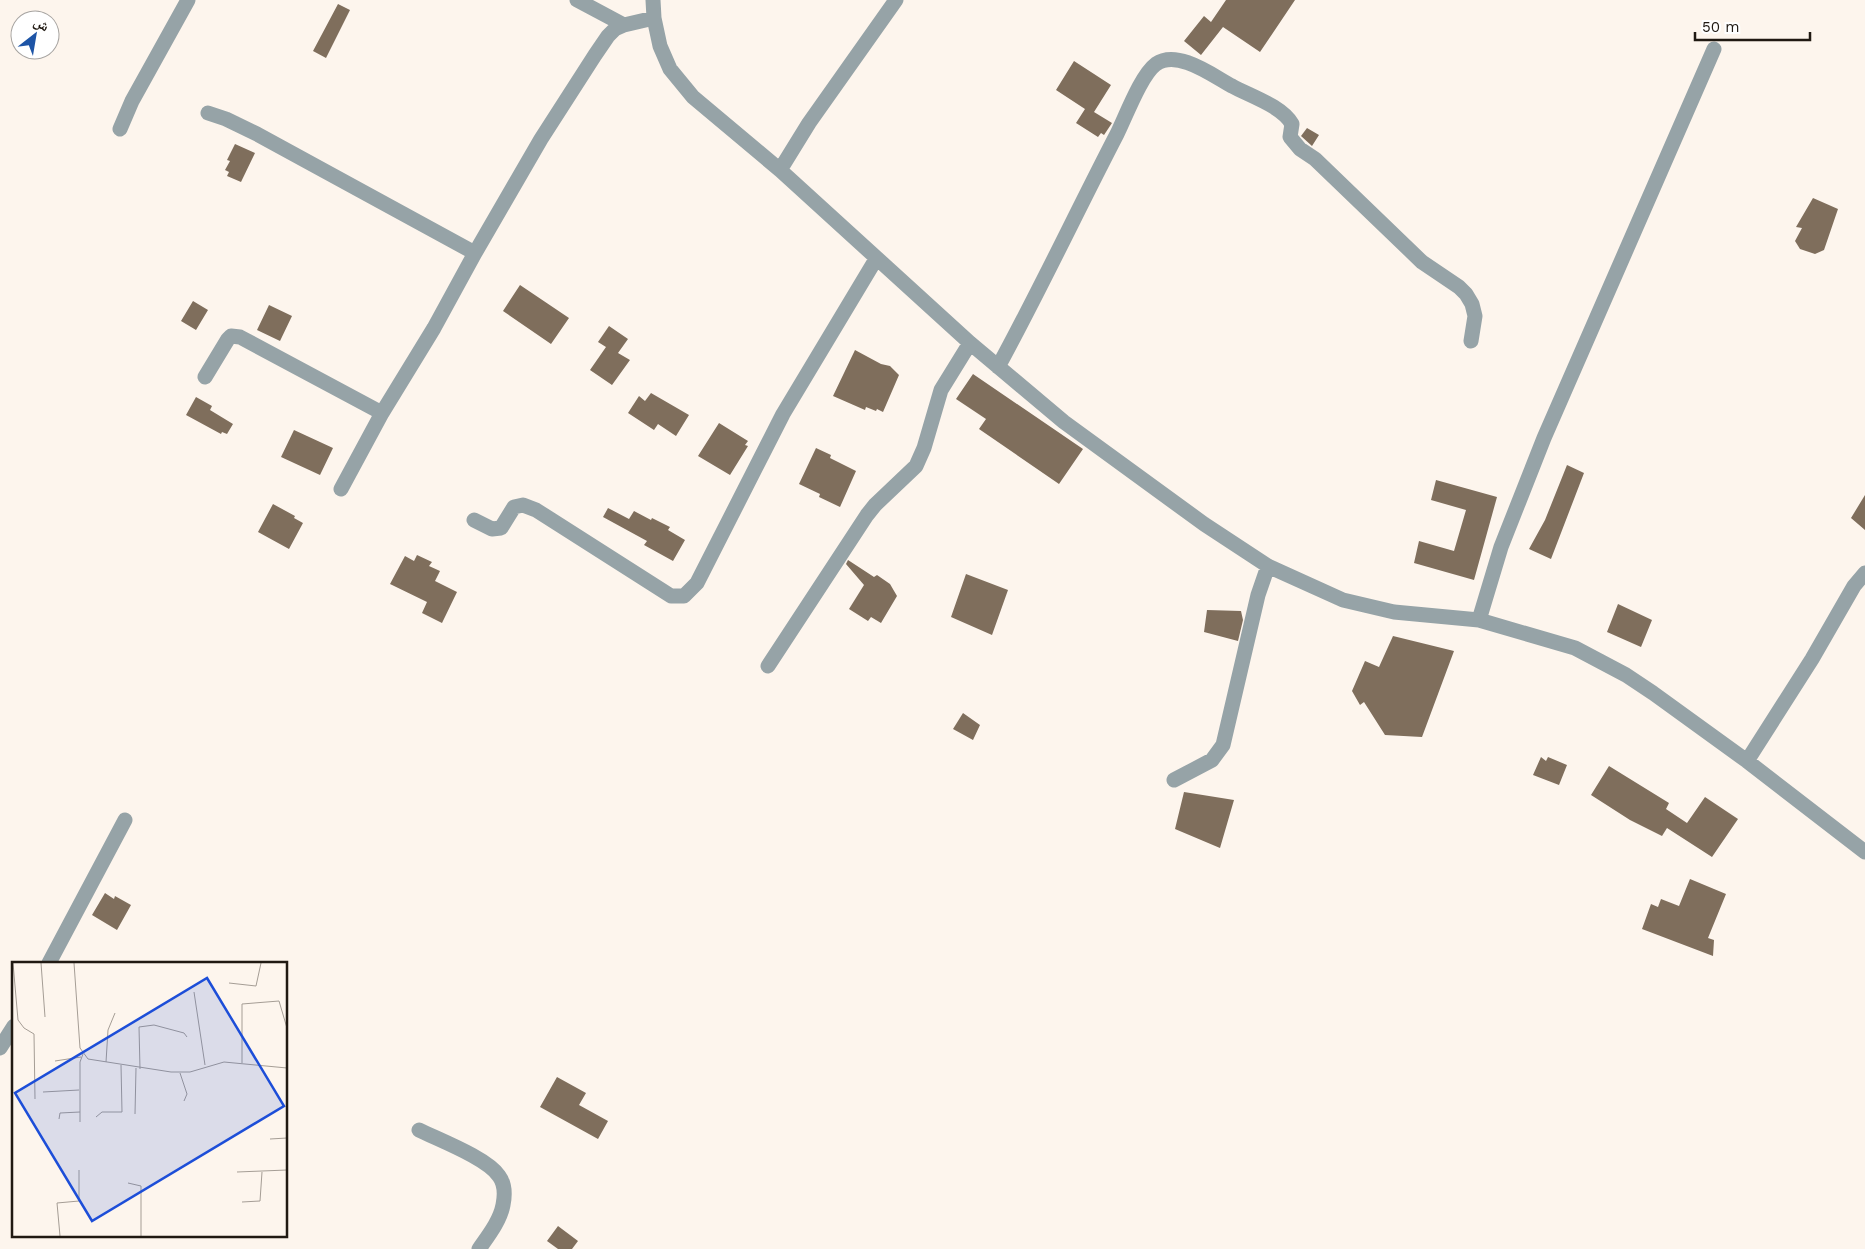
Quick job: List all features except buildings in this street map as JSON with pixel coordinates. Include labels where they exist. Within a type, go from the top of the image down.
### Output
[{"type":"street","points":[[120,129],[132,102],[188,0]]},
{"type":"street","points":[[577,0],[624,25]]},
{"type":"street","points":[[653,0],[654,18],[660,46],[670,69],[693,97],[780,170],[876,259],[1064,422],[1204,524],[1268,566],[1343,600],[1394,612],[1479,620],[1584,652],[1626,675],[1653,693],[1747,761],[1865,852]]},
{"type":"street","points":[[780,170],[809,123],[896,0]]},
{"type":"street","points":[[341,489],[382,413],[434,328],[541,139],[599,48],[615,29],[654,18]]},
{"type":"street","points":[[1479,620],[1501,547],[1544,438],[1714,49]]},
{"type":"street","points":[[998,366],[1038,292],[1080,203],[1141,84],[1155,65],[1165,60],[1181,61],[1202,68],[1231,86],[1284,113],[1292,124],[1290,137],[1300,149],[1315,159],[1422,262],[1459,287],[1466,294],[1472,304],[1474,316],[1471,341]]},
{"type":"street","points":[[208,112],[257,134],[475,253]]},
{"type":"street","points":[[474,520],[492,529],[501,528],[514,507],[523,505],[536,510],[670,596],[684,596],[697,583],[782,414],[876,259]]},
{"type":"street","points":[[205,378],[228,339],[231,336],[240,337],[382,413]]},
{"type":"street","points":[[768,666],[867,515],[916,466],[924,448],[941,390],[970,342]]},
{"type":"street","points":[[1174,780],[1212,760],[1223,745],[1258,595],[1268,566]]},
{"type":"street","points":[[1747,761],[1812,659],[1854,586],[1865,573]]},
{"type":"street","points":[[51,962],[125,820]]},
{"type":"street","points":[[0,1048],[12,1029]]},
{"type":"street","points":[[419,1130],[483,1162],[499,1175],[505,1189],[503,1206],[499,1218],[479,1249]]}]
